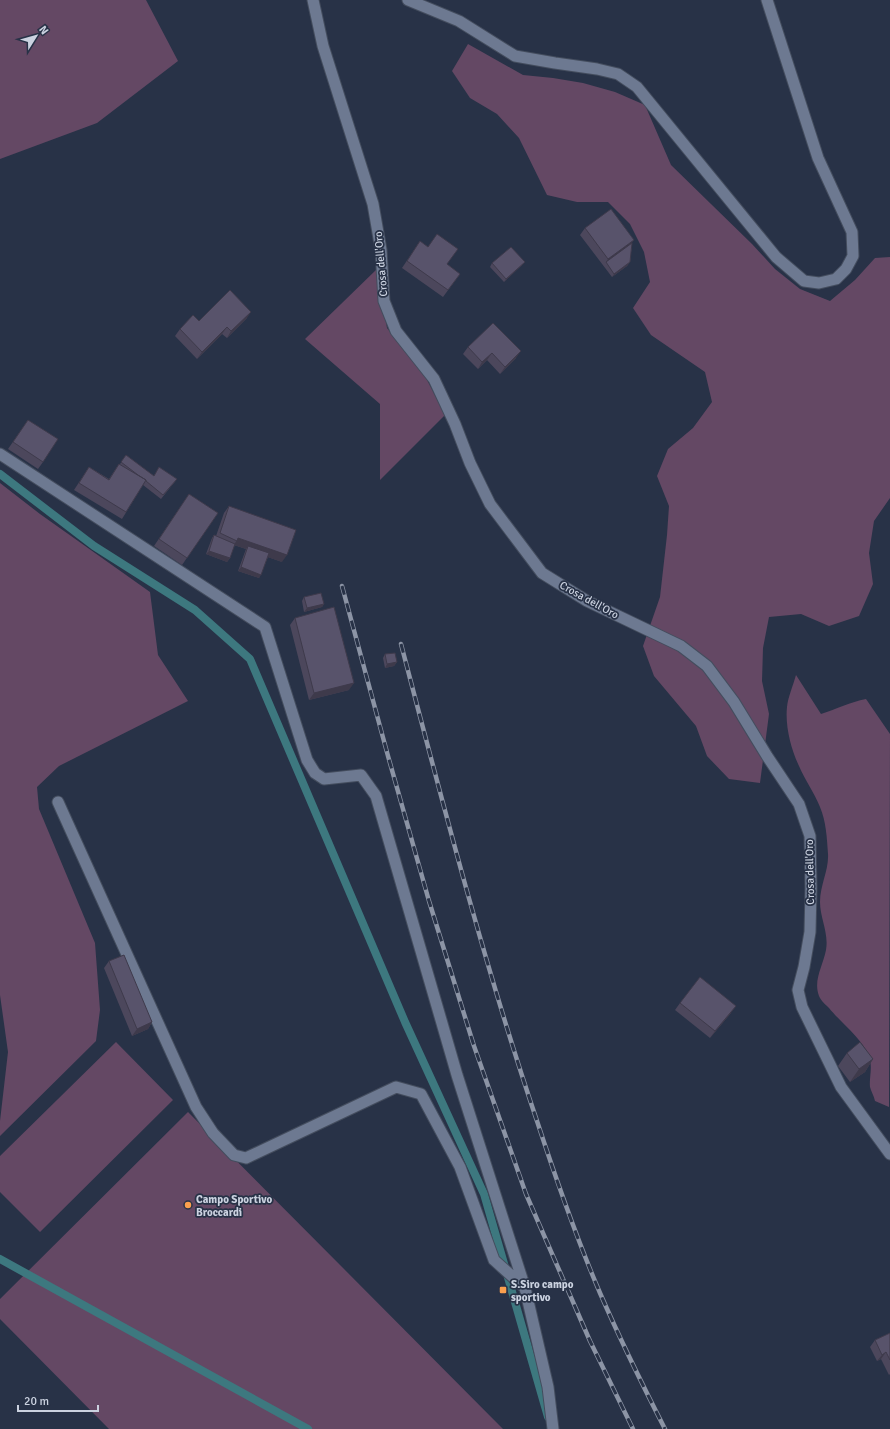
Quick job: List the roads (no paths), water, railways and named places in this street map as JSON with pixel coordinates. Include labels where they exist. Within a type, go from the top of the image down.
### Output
[{"type":"street","name":"Crosa dell'Oro","points":[[313,0],[323,46],[373,204],[381,250],[384,301],[396,330],[434,379],[456,424],[470,463],[490,504],[542,573],[587,601],[681,646],[707,666],[734,702],[799,804],[810,836],[811,888],[810,932],[798,990],[802,1007],[841,1087],[890,1154]]},
{"type":"street","points":[[408,0],[458,21],[515,56],[597,69],[618,74],[638,88],[776,257],[804,280],[819,283],[836,279],[846,269],[853,256],[852,232],[818,158],[767,0]]},
{"type":"street","points":[[0,454],[265,627],[307,760],[315,773],[324,779],[361,775],[376,796],[456,1075],[525,1288],[548,1387],[553,1429]]},
{"type":"street","points":[[58,802],[196,1107],[213,1132],[234,1155],[246,1158],[396,1087],[421,1094],[460,1167],[494,1260],[525,1288]]},
{"type":"waterway","points":[[0,474],[94,546],[195,610],[250,659],[405,1022],[484,1194],[548,1417]]},
{"type":"waterway","points":[[0,1259],[308,1429]]},
{"type":"railway","points":[[342,586],[429,901],[474,1046],[526,1194],[590,1341],[633,1429]]},
{"type":"railway","points":[[401,644],[499,1003],[544,1143],[591,1272],[631,1361],[665,1429]]},
{"type":"place","name":"Campo Sportivo Broccardi","points":[[188,1205]]},
{"type":"place","name":"S.Siro campo sportivo","points":[[503,1290]]}]
